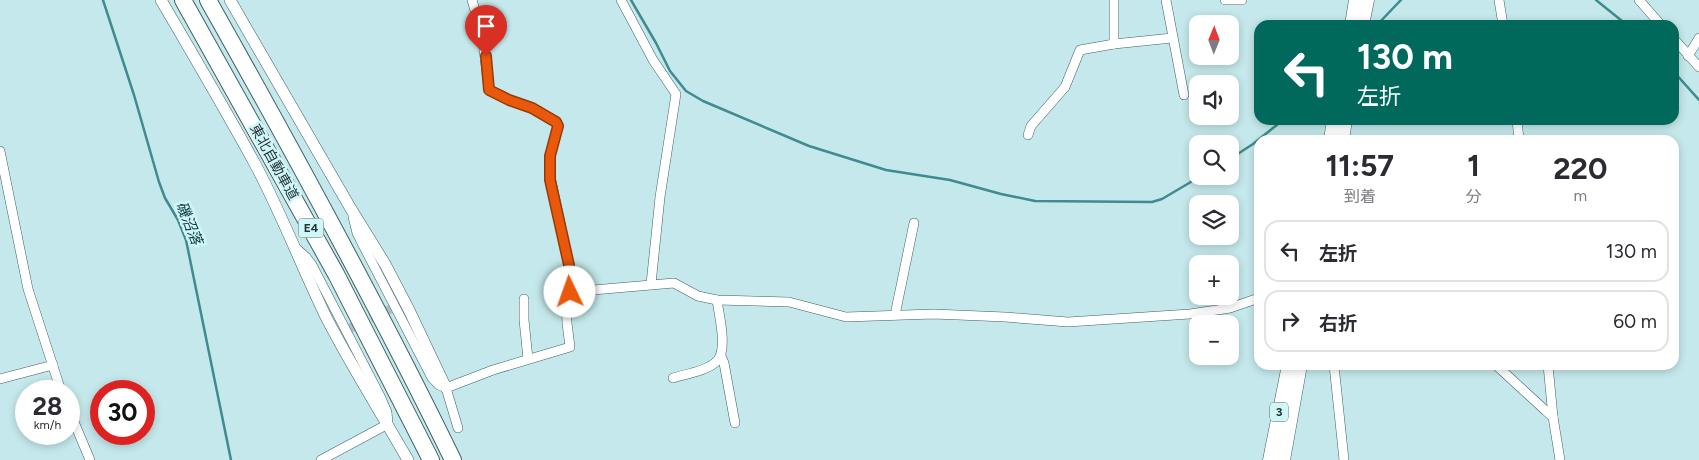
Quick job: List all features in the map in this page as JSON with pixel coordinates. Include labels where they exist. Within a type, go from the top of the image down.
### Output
[{"type":"highway","name":"東北自動車道","points":[[183,0],[327,257],[431,460]]},
{"type":"highway","name":"東北自動車道","points":[[208,0],[323,207],[453,460]]},
{"type":"highway","points":[[436,425],[459,460]]},
{"type":"main road","points":[[1353,20],[1356,0]]},
{"type":"main road","points":[[1363,20],[1367,0]]},
{"type":"main road","name":"3","points":[[1270,460],[1288,370]]},
{"type":"main road","name":"3","points":[[1283,460],[1299,370]]},
{"type":"street","points":[[161,0],[255,164],[328,320],[408,460]]},
{"type":"street","points":[[230,0],[385,264],[446,388],[458,428]]},
{"type":"street","points":[[446,388],[493,370],[570,347],[566,300],[570,292],[569,265],[550,180],[550,156],[558,126],[556,122],[532,108],[509,100],[489,90],[482,34],[472,0]]},
{"type":"street","points":[[621,0],[653,60],[676,94],[660,197],[651,284]]},
{"type":"street","points":[[1114,0],[1114,44]]},
{"type":"street","points":[[1166,0],[1184,95]]},
{"type":"street","points":[[1225,0],[1242,0]]},
{"type":"street","points":[[1500,0],[1502,20]]},
{"type":"street","points":[[1638,0],[1656,20]]},
{"type":"street","points":[[1028,135],[1031,126],[1065,87],[1080,50],[1114,44],[1172,38]]},
{"type":"street","points":[[1688,56],[1699,38]]},
{"type":"street","points":[[1679,45],[1699,67]]},
{"type":"street","points":[[0,151],[28,289],[58,380]]},
{"type":"street","points":[[895,315],[914,223]]},
{"type":"street","points":[[570,292],[651,284],[678,284],[698,296],[717,300],[789,302],[846,316],[934,314],[1068,322],[1200,313],[1230,308],[1254,300]]},
{"type":"street","points":[[524,299],[528,359]]},
{"type":"street","points":[[717,300],[722,344],[721,356],[735,423]]},
{"type":"street","points":[[673,378],[708,367],[721,356]]},
{"type":"street","points":[[0,379],[53,365]]},
{"type":"street","points":[[1335,370],[1344,460]]},
{"type":"street","points":[[1501,370],[1553,417]]},
{"type":"street","points":[[1548,370],[1560,460]]},
{"type":"street","points":[[321,460],[388,424]]},
{"type":"street","points":[[80,436],[90,460]]},
{"type":"waterway","name":"磯沼落","points":[[103,0],[134,95],[159,182],[186,240],[231,460]]},
{"type":"waterway","points":[[631,0],[670,71],[686,91],[703,101],[809,146],[886,170],[950,180],[1035,201],[1152,202],[1162,199],[1189,183]]},
{"type":"waterway","points":[[1382,20],[1401,0]]},
{"type":"waterway","points":[[1596,0],[1621,20]]},
{"type":"waterway","points":[[1679,78],[1699,100]]},
{"type":"waterway","points":[[1264,135],[1277,125]]},
{"type":"waterway","points":[[1239,153],[1254,143]]},
{"type":"tunnel","points":[[346,330],[395,307]]},
{"type":"route","points":[[486,56],[489,90],[492,93],[532,108],[556,122],[558,126],[550,156],[550,180],[569,265],[570,292]]}]
